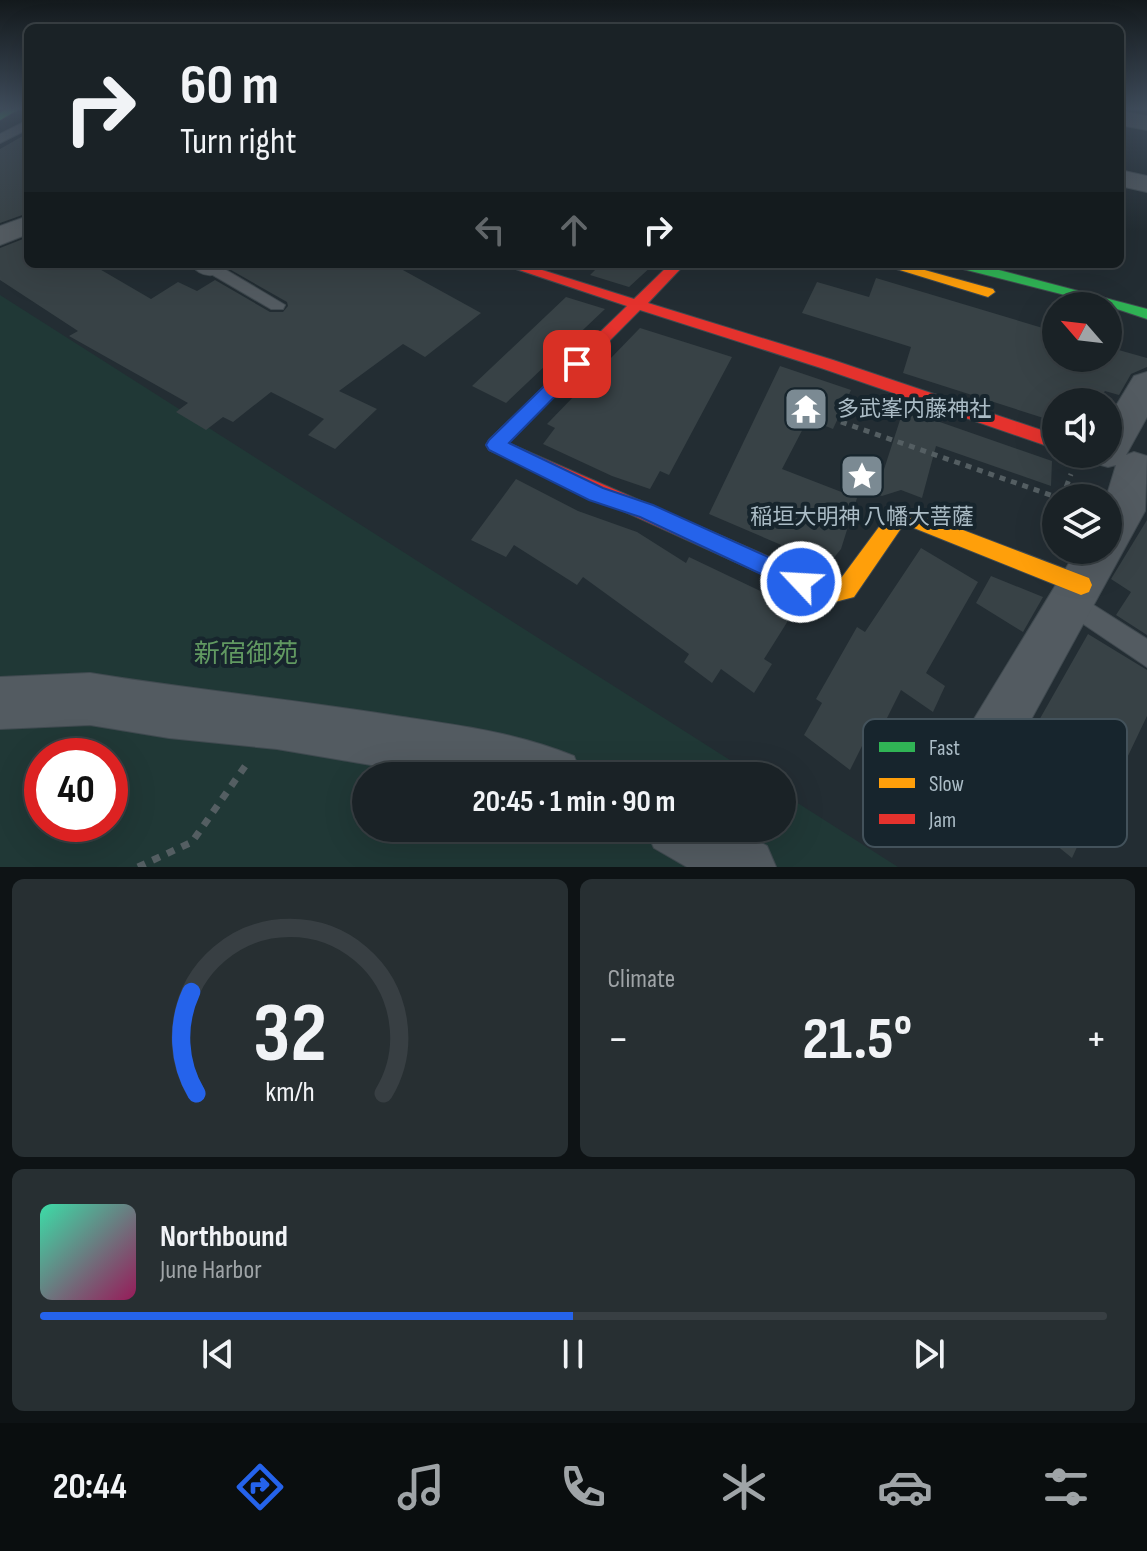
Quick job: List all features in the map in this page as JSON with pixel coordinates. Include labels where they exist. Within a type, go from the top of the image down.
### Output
[{"type":"main road","points":[[521,268],[827,364],[1042,437]]},
{"type":"main road","points":[[674,268],[495,445],[596,494],[646,511],[827,594],[846,590],[900,514],[1084,579]]},
{"type":"main road","points":[[901,268],[1010,298]]},
{"type":"main road","points":[[975,268],[1147,314]]},
{"type":"street","points":[[1124,179],[1147,184]]},
{"type":"street","points":[[0,237],[24,226]]},
{"type":"street","points":[[1122,444],[1147,385]]},
{"type":"street","points":[[1003,719],[1084,579]]},
{"type":"street","points":[[0,703],[90,699],[169,712],[277,723],[515,762]]},
{"type":"street","points":[[700,842],[746,867]]},
{"type":"lane","points":[[215,268],[277,305]]},
{"type":"lane","points":[[1084,579],[1147,654]]},
{"type":"path","points":[[841,422],[1042,492]]},
{"type":"path","points":[[138,867],[192,842],[277,723]]},
{"type":"green space","name":"新宿御苑","points":[[0,295],[733,762],[352,762],[352,842],[796,842],[796,802],[898,867],[0,867]]},
{"type":"building","points":[[0,149],[24,149],[24,214],[0,223]]},
{"type":"building","points":[[24,239],[24,268],[98,268],[151,299],[178,282],[197,291],[215,280],[270,312],[283,312],[288,306],[287,302],[231,270],[399,268],[481,313],[425,357],[403,344],[339,391],[377,409],[335,449],[308,435],[324,419],[271,392],[233,422],[223,417],[206,430],[176,412],[188,403],[69,336],[78,331],[0,280],[0,248]]},
{"type":"building","points":[[597,268],[650,268],[629,287],[590,275]]},
{"type":"building","points":[[876,278],[1042,328],[1042,372],[1122,372],[1122,351],[1147,358],[1147,367],[1131,374],[1122,390],[1042,388],[1042,418],[903,373],[911,347],[802,313],[817,282],[869,297]]},
{"type":"building","points":[[566,297],[605,309],[506,403],[472,386]]},
{"type":"building","points":[[640,328],[732,357],[669,475],[660,471],[650,489],[612,476],[543,444],[555,428],[547,424]]},
{"type":"building","points":[[780,366],[851,390],[833,429],[808,419],[782,469],[857,498],[841,549],[828,565],[709,514]]},
{"type":"building","points":[[894,406],[1042,458],[1042,468],[1052,468],[1051,484],[936,446],[922,498],[901,490],[882,496],[876,494],[900,420],[891,417]]},
{"type":"building","points":[[516,479],[578,511],[637,532],[686,563],[689,557],[796,608],[764,659],[772,664],[754,693],[721,669],[712,683],[684,662],[689,654],[583,577],[577,585],[514,545],[506,557],[471,540]]},
{"type":"building","points":[[1147,520],[1147,635],[1116,615],[1131,592],[1111,579]]},
{"type":"building","points":[[921,548],[978,582],[926,673],[945,686],[933,712],[901,690],[886,719],[863,719],[863,744],[850,770],[804,735],[822,703],[816,699],[857,627],[865,632]]},
{"type":"building","points":[[991,576],[1043,597],[1023,632],[976,603]]},
{"type":"building","points":[[1088,634],[1147,670],[1147,716],[1127,758],[1127,719],[1040,719]]},
{"type":"building","points":[[1059,847],[1077,847],[1072,858]]},
{"type":"traffic: fast","points":[[975,268],[1147,314]]},
{"type":"traffic: slow","points":[[901,268],[988,292]]},
{"type":"traffic: slow","points":[[773,569],[827,594],[846,590],[900,514],[1081,585]]},
{"type":"traffic: jam","points":[[521,268],[827,364],[1042,437]]},
{"type":"traffic: jam","points":[[674,268],[495,445],[773,569]]},
{"type":"place","name":"多武峯内藤神社","points":[[806,409]]},
{"type":"place","name":"稲垣大明神 八幡大菩薩","points":[[862,476]]},
{"type":"route","points":[[577,364],[495,445],[596,494],[646,511],[801,582]]}]
